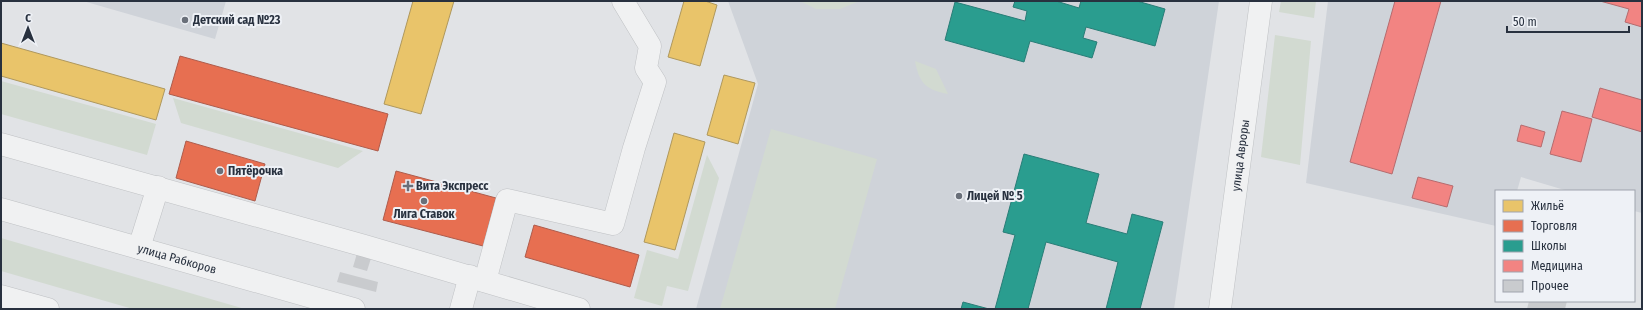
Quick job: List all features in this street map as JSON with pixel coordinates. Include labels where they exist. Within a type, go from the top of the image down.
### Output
[{"type":"street","points":[[460,309],[478,278],[507,200],[613,224],[640,126],[655,82],[646,68],[650,46],[623,1]]},
{"type":"street","name":"улица Авроры","points":[[1220,309],[1261,1]]},
{"type":"street","points":[[1,144],[478,278],[579,309]]},
{"type":"street","points":[[139,248],[158,187]]},
{"type":"street","name":"улица Рабкоров","points":[[1,209],[354,309]]},
{"type":"street","points":[[1,296],[48,309]]},
{"type":"shaded area","name":"Детский сад №23","points":[[83,1],[226,1],[215,39]]},
{"type":"shaded area","name":"Лицей № 5","points":[[728,1],[1219,1],[1174,309],[696,309],[758,84]]},
{"type":"shaded area","points":[[800,1],[860,1],[840,9],[816,9]]},
{"type":"shaded area","points":[[1281,1],[1316,1],[1314,18],[1279,12]]},
{"type":"shaded area","points":[[1328,1],[1642,1],[1642,213],[1635,211],[1635,190],[1565,190],[1521,177],[1517,190],[1495,190],[1495,226],[1306,183]]},
{"type":"shaded area","points":[[1275,35],[1311,41],[1300,165],[1261,157]]},
{"type":"shaded area","points":[[915,61],[936,69],[948,94],[929,88],[921,80]]},
{"type":"shaded area","points":[[1,81],[156,124],[147,155],[1,114]]},
{"type":"shaded area","points":[[173,98],[363,151],[338,168],[181,123]]},
{"type":"shaded area","points":[[771,129],[877,159],[835,309],[720,309]]},
{"type":"shaded area","points":[[707,155],[719,178],[688,291],[667,286],[662,306],[634,298],[647,250],[678,259]]},
{"type":"shaded area","points":[[1,238],[245,309],[133,309],[1,271]]},
{"type":"building: Жильё","points":[[413,1],[454,1],[421,114],[384,104]]},
{"type":"building: Жильё","points":[[684,1],[705,1],[717,5],[700,66],[668,57]]},
{"type":"building: Жильё","points":[[1,43],[165,89],[156,120],[1,76]]},
{"type":"building: Жильё","points":[[724,75],[755,83],[738,144],[707,135]]},
{"type":"building: Жильё","points":[[674,133],[705,142],[675,250],[644,242]]},
{"type":"building: Торговля","points":[[180,56],[388,114],[378,151],[169,94]]},
{"type":"building: Торговля","name":"Пятёрочка","points":[[186,141],[265,164],[255,201],[176,178]]},
{"type":"building: Торговля","points":[[396,171],[496,198],[483,246],[383,220]]},
{"type":"building: Торговля","points":[[534,225],[639,255],[630,287],[525,257]]},
{"type":"building: Школы","points":[[1015,1],[1056,1],[1079,8],[1081,1],[1137,1],[1165,9],[1155,46],[1086,27],[1083,38],[1097,42],[1092,58],[1030,41],[1024,62],[945,40],[955,2],[1025,21],[1027,11],[1013,7]]},
{"type":"building: Школы","points":[[1024,154],[1099,174],[1086,223],[1127,234],[1132,214],[1163,222],[1140,309],[1106,309],[1118,262],[1046,242],[1028,309],[995,309],[1015,235],[1003,232]]},
{"type":"building: Школы","points":[[963,302],[989,309],[961,309]]},
{"type":"building: Медицина","points":[[1395,1],[1441,1],[1392,174],[1350,162]]},
{"type":"building: Медицина","points":[[1600,1],[1642,1],[1642,27],[1625,22],[1629,9]]},
{"type":"building: Медицина","points":[[1600,88],[1642,100],[1642,132],[1592,117]]},
{"type":"building: Медицина","points":[[1562,111],[1592,119],[1581,162],[1550,154]]},
{"type":"building: Медицина","points":[[1521,125],[1545,132],[1541,147],[1517,141]]},
{"type":"building: Медицина","points":[[1418,177],[1453,186],[1447,207],[1412,198]]},
{"type":"building: Прочее","points":[[358,250],[372,255],[367,271],[353,267]]},
{"type":"building: Прочее","points":[[340,272],[378,282],[376,292],[337,282]]},
{"type":"building: Прочее","points":[[1529,302],[1567,302],[1565,309],[1527,309]]},
{"type":"place","name":"Детский сад №23","points":[[185,20]]},
{"type":"place","name":"Пятёрочка","points":[[220,171]]},
{"type":"place","name":"Вита Экспресс","points":[[408,186]]},
{"type":"place","name":"Лицей № 5","points":[[959,196]]},
{"type":"place","name":"Лига Ставок","points":[[424,201]]}]
